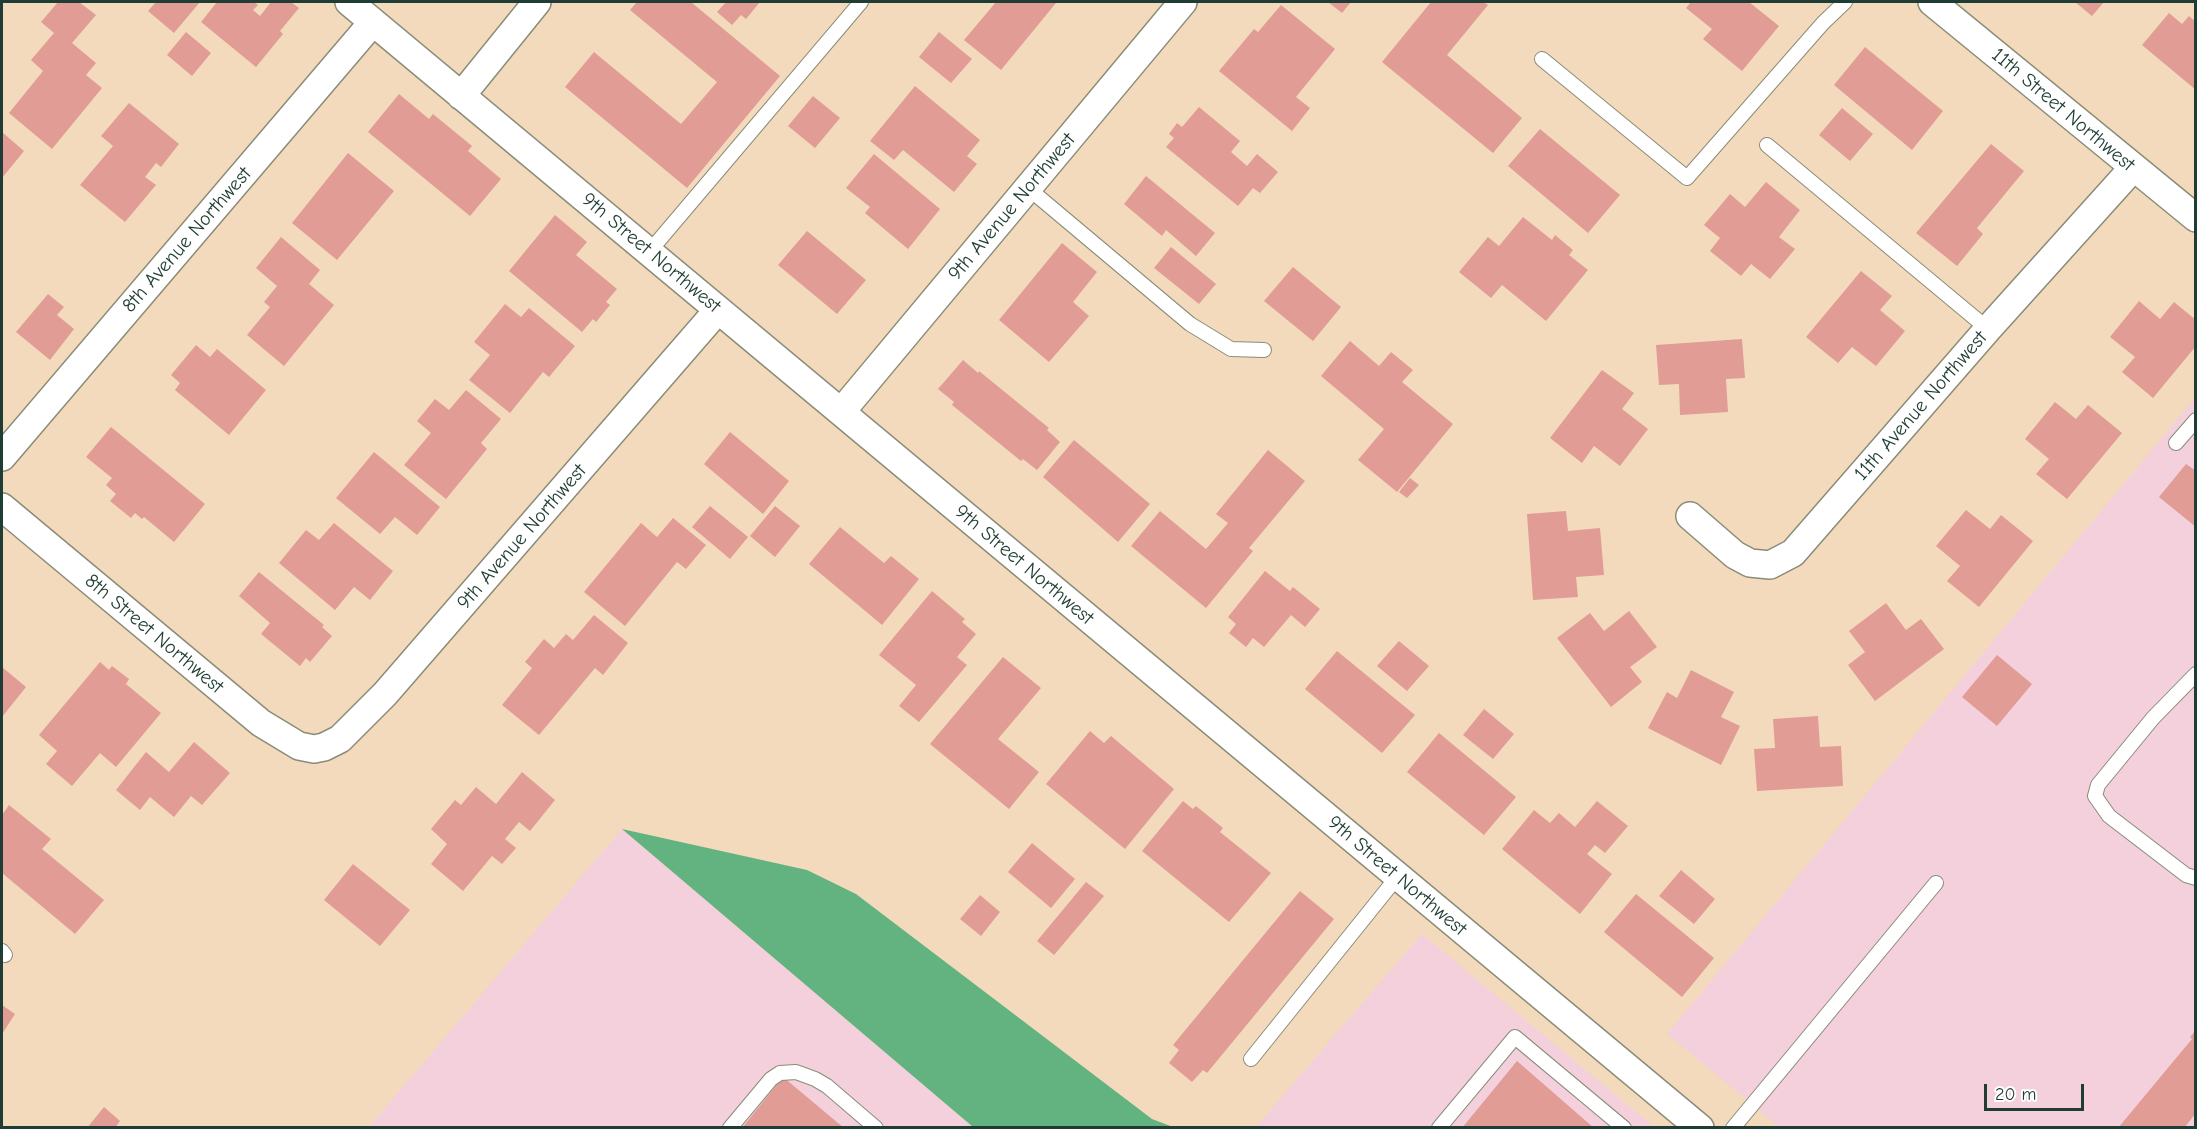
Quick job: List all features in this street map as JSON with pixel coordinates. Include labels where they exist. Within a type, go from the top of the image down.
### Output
[{"type":"street","name":"9th Street Northwest","points":[[348,2],[1700,1128]]},
{"type":"street","points":[[461,96],[537,2]]},
{"type":"street","name":"9th Avenue Northwest","points":[[841,412],[1184,2]]},
{"type":"street","name":"11th Street Northwest","points":[[1932,2],[2196,218]]},
{"type":"street","name":"8th Avenue Northwest","points":[[2,457],[373,22]]},
{"type":"street","name":"11th Avenue Northwest","points":[[1690,516],[1743,560],[1760,566],[1770,565],[1793,553],[1988,329],[2133,168]]},
{"type":"street","name":"9th Avenue Northwest","points":[[314,749],[340,739],[385,694],[718,310]]},
{"type":"street","name":"8th Street Northwest","points":[[2,507],[261,723],[299,746],[314,749]]},
{"type":"lane","points":[[649,252],[861,2]]},
{"type":"lane","points":[[1542,59],[1687,178],[1823,23],[1845,2]]},
{"type":"lane","points":[[1767,145],[1988,329]]},
{"type":"lane","points":[[1028,188],[1190,324],[1231,349],[1264,350]]},
{"type":"lane","points":[[2176,443],[2196,420]]},
{"type":"lane","points":[[2196,674],[2153,718],[2098,785],[2095,796],[2109,816],[2186,875],[2196,878]]},
{"type":"lane","points":[[1251,1059],[1398,876]]},
{"type":"lane","points":[[1733,1128],[1936,883]]},
{"type":"lane","points":[[1439,1128],[1515,1036],[1624,1128]]},
{"type":"lane","points":[[730,1128],[771,1079],[780,1073],[796,1072],[827,1086],[876,1128]]},
{"type":"shaded area","points":[[2195,398],[2195,1127],[1779,1127],[1667,1034]]},
{"type":"shaded area","points":[[622,829],[973,1127],[368,1128]]},
{"type":"shaded area","points":[[1422,934],[1654,1127],[1255,1128]]},
{"type":"green space","points":[[622,829],[807,870],[856,894],[1152,1119],[1173,1127],[973,1127]]},
{"type":"building","points":[[58,2],[79,2],[96,15],[72,43],[96,63],[86,75],[102,88],[52,149],[9,113],[43,71],[31,60],[54,33],[41,22]]},
{"type":"building","points":[[156,2],[200,2],[174,33],[148,11]]},
{"type":"building","points":[[217,2],[254,2],[258,5],[253,10],[260,16],[271,2],[291,2],[299,8],[280,31],[283,34],[256,67],[201,22]]},
{"type":"building","points":[[637,2],[691,2],[780,76],[687,188],[565,87],[594,52],[681,124],[717,82],[630,10]]},
{"type":"building","points":[[726,2],[760,2],[746,19],[741,15],[732,25],[717,12]]},
{"type":"building","points":[[996,2],[1056,3],[1001,70],[964,40]]},
{"type":"building","points":[[1328,2],[1351,2],[1342,13]]},
{"type":"building","points":[[1431,2],[1483,2],[1488,5],[1447,55],[1522,118],[1493,153],[1382,62]]},
{"type":"building","points":[[1691,2],[1749,2],[1779,26],[1742,71],[1703,39],[1712,29],[1686,8]]},
{"type":"building","points":[[2075,2],[2104,2],[2092,16]]},
{"type":"building","points":[[1281,5],[1335,49],[1296,97],[1310,108],[1292,131],[1219,71],[1254,29],[1258,32]]},
{"type":"building","points":[[2169,13],[2182,24],[2189,16],[2196,22],[2196,90],[2142,45]]},
{"type":"building","points":[[186,32],[211,53],[192,76],[167,55]]},
{"type":"building","points":[[939,32],[972,59],[951,83],[919,57]]},
{"type":"building","points":[[1865,47],[1943,111],[1912,150],[1834,85]]},
{"type":"building","points":[[915,86],[980,140],[967,156],[977,164],[954,192],[903,150],[894,160],[870,141]]},
{"type":"building","points":[[399,94],[429,119],[433,114],[472,146],[468,151],[501,179],[470,216],[368,132]]},
{"type":"building","points":[[813,96],[840,118],[815,148],[788,126]]},
{"type":"building","points":[[129,103],[179,144],[161,167],[156,163],[145,177],[156,185],[125,222],[80,185],[113,146],[101,136]]},
{"type":"building","points":[[1199,107],[1240,141],[1231,152],[1247,166],[1257,154],[1278,172],[1260,193],[1253,188],[1238,206],[1166,147],[1174,138],[1169,134],[1177,123],[1182,127]]},
{"type":"building","points":[[1842,108],[1873,134],[1850,161],[1819,135]]},
{"type":"building","points":[[1540,129],[1620,195],[1588,233],[1508,166]]},
{"type":"building","points":[[2,132],[24,151],[2,178]]},
{"type":"building","points":[[1991,144],[2024,171],[1977,228],[1983,234],[1957,266],[1916,233]]},
{"type":"building","points":[[348,153],[394,191],[337,260],[292,223]]},
{"type":"building","points":[[874,154],[940,209],[908,249],[865,213],[870,207],[846,188]]},
{"type":"building","points":[[1146,176],[1215,233],[1196,256],[1166,230],[1162,236],[1124,204]]},
{"type":"building","points":[[1766,182],[1800,210],[1779,237],[1795,249],[1770,279],[1751,264],[1741,276],[1710,251],[1720,238],[1704,225],[1730,194],[1745,207]]},
{"type":"building","points":[[555,215],[587,242],[576,255],[617,289],[606,302],[610,305],[596,322],[593,319],[582,332],[509,271]]},
{"type":"building","points":[[1523,217],[1552,240],[1555,235],[1573,250],[1569,255],[1588,270],[1546,321],[1502,285],[1491,298],[1459,272],[1488,237],[1499,246]]},
{"type":"building","points":[[807,231],[866,280],[837,314],[778,265]]},
{"type":"building","points":[[281,237],[320,270],[309,284],[334,305],[284,366],[247,335],[270,307],[264,302],[277,286],[256,268]]},
{"type":"building","points":[[1062,243],[1097,272],[1073,302],[1089,316],[1049,362],[999,320]]},
{"type":"building","points":[[1171,247],[1216,284],[1199,304],[1154,268]]},
{"type":"building","points":[[1293,267],[1341,307],[1313,341],[1264,301]]},
{"type":"building","points":[[1861,271],[1892,296],[1880,310],[1905,331],[1876,366],[1852,347],[1838,363],[1806,337]]},
{"type":"building","points":[[48,294],[64,307],[57,315],[74,329],[50,360],[16,332]]},
{"type":"building","points":[[2139,301],[2160,319],[2174,302],[2196,320],[2196,346],[2153,398],[2122,372],[2135,357],[2110,337]]},
{"type":"building","points":[[505,304],[521,317],[529,308],[575,346],[549,377],[543,372],[510,413],[469,380],[490,355],[474,342]]},
{"type":"building","points":[[1742,339],[1745,378],[1726,379],[1728,412],[1680,415],[1679,384],[1659,385],[1656,345]]},
{"type":"building","points":[[1350,341],[1379,366],[1391,352],[1413,370],[1402,382],[1453,424],[1397,492],[1358,460],[1384,429],[1321,376]]},
{"type":"building","points":[[196,345],[210,357],[217,349],[266,390],[229,435],[175,390],[180,383],[171,375]]},
{"type":"building","points":[[963,360],[1049,428],[1047,430],[1060,442],[1037,470],[1023,459],[1021,461],[952,405],[954,402],[938,389]]},
{"type":"building","points":[[1602,370],[1634,393],[1622,409],[1648,429],[1620,466],[1594,446],[1582,463],[1550,438]]},
{"type":"building","points":[[466,390],[501,419],[481,443],[487,449],[446,499],[404,465],[431,433],[417,421],[435,399],[449,410]]},
{"type":"building","points":[[2055,402],[2076,419],[2088,405],[2122,433],[2067,499],[2036,474],[2049,459],[2025,439]]},
{"type":"building","points":[[111,427],[205,504],[174,542],[144,517],[142,519],[135,513],[131,518],[110,501],[116,494],[106,485],[112,478],[86,457]]},
{"type":"building","points":[[730,432],[789,481],[763,514],[704,464]]},
{"type":"building","points":[[1074,440],[1150,504],[1118,542],[1043,477]]},
{"type":"building","points":[[1268,450],[1305,481],[1249,548],[1253,551],[1206,608],[1131,546],[1160,511],[1206,549],[1228,523],[1216,514]]},
{"type":"building","points":[[374,452],[440,507],[417,535],[395,517],[380,534],[336,498]]},
{"type":"building","points":[[2186,464],[2196,471],[2196,527],[2159,497]]},
{"type":"building","points":[[1410,478],[1419,485],[1407,498],[1399,492]]},
{"type":"building","points":[[710,506],[748,537],[730,559],[692,527]]},
{"type":"building","points":[[775,506],[800,526],[775,557],[750,536]]},
{"type":"building","points":[[1966,510],[1990,529],[2001,515],[2033,541],[1979,607],[1947,581],[1960,566],[1936,546]]},
{"type":"building","points":[[1566,511],[1568,531],[1600,528],[1604,575],[1576,577],[1578,597],[1533,600],[1527,514]]},
{"type":"building","points":[[673,518],[706,545],[686,569],[677,562],[625,626],[584,592],[641,523],[657,537]]},
{"type":"building","points":[[334,523],[393,571],[370,600],[354,587],[335,610],[279,563],[306,530],[319,540]]},
{"type":"building","points":[[840,527],[884,563],[891,556],[919,579],[882,625],[809,564]]},
{"type":"building","points":[[1265,571],[1290,591],[1293,587],[1320,609],[1305,627],[1291,615],[1264,647],[1253,638],[1246,647],[1229,633],[1236,624],[1228,617]]},
{"type":"building","points":[[259,572],[324,625],[322,627],[332,636],[310,662],[306,658],[300,666],[261,634],[270,623],[239,596]]},
{"type":"building","points":[[932,591],[965,619],[962,622],[976,634],[957,657],[967,665],[919,722],[899,706],[916,685],[879,655]]},
{"type":"building","points":[[1886,603],[1906,630],[1921,619],[1944,649],[1875,701],[1848,665],[1865,652],[1849,631]]},
{"type":"building","points":[[1629,611],[1657,647],[1630,667],[1642,682],[1611,707],[1557,638],[1590,613],[1604,631]]},
{"type":"building","points":[[594,615],[628,643],[603,675],[595,668],[539,735],[502,705],[532,668],[525,662],[544,639],[554,648],[566,634],[573,640]]},
{"type":"building","points":[[1399,641],[1429,666],[1407,691],[1377,666]]},
{"type":"building","points":[[1337,651],[1415,715],[1382,753],[1305,689]]},
{"type":"building","points":[[1997,655],[2032,684],[1997,726],[1962,697]]},
{"type":"building","points":[[1003,657],[1041,688],[998,739],[1039,772],[1009,809],[930,744]]},
{"type":"building","points":[[100,662],[109,670],[112,666],[129,679],[126,684],[161,713],[116,767],[100,753],[72,786],[46,764],[57,751],[39,735]]},
{"type":"building","points":[[2,667],[26,687],[2,717]]},
{"type":"building","points":[[1691,670],[1734,692],[1721,717],[1740,726],[1721,765],[1648,728],[1667,692],[1677,698]]},
{"type":"building","points":[[1484,709],[1514,734],[1493,759],[1463,735]]},
{"type":"building","points":[[1818,716],[1820,747],[1841,746],[1843,786],[1757,791],[1754,749],[1775,748],[1773,719]]},
{"type":"building","points":[[1090,731],[1104,743],[1111,736],[1174,789],[1125,849],[1046,784]]},
{"type":"building","points":[[1439,733],[1516,797],[1484,835],[1407,772]]},
{"type":"building","points":[[194,742],[230,773],[202,805],[191,796],[174,817],[150,797],[140,810],[116,790],[146,752],[169,772]]},
{"type":"building","points":[[522,772],[555,800],[530,831],[519,822],[505,839],[516,848],[502,864],[492,856],[463,891],[431,864],[447,844],[431,829],[455,800],[461,805],[476,787],[496,804]]},
{"type":"building","points":[[1183,801],[1193,809],[1196,806],[1223,828],[1220,832],[1271,873],[1229,922],[1142,851]]},
{"type":"building","points":[[1597,801],[1628,826],[1605,853],[1595,845],[1587,854],[1612,874],[1580,914],[1502,849],[1534,810],[1550,823],[1559,813],[1575,827]]},
{"type":"building","points":[[9,805],[51,839],[42,849],[104,900],[75,934],[2,873],[2,815]]},
{"type":"building","points":[[1032,843],[1075,879],[1051,908],[1008,872]]},
{"type":"building","points":[[353,864],[410,910],[380,946],[324,900]]},
{"type":"building","points":[[1681,870],[1715,899],[1694,924],[1659,896]]},
{"type":"building","points":[[1086,882],[1104,896],[1054,955],[1037,941]]},
{"type":"building","points":[[1300,891],[1334,919],[1207,1073],[1203,1070],[1192,1082],[1169,1063],[1179,1050],[1173,1045]]},
{"type":"building","points":[[1636,894],[1714,958],[1682,997],[1604,932]]},
{"type":"building","points":[[980,895],[1000,912],[981,936],[960,919]]},
{"type":"building","points":[[2,1005],[15,1014],[2,1034]]},
{"type":"building","points":[[2196,1030],[2196,1113],[2184,1128],[2118,1128],[2192,1039],[2190,1037]]},
{"type":"building","points":[[1517,1061],[1594,1128],[1462,1128]]},
{"type":"building","points":[[783,1077],[844,1128],[742,1128]]},
{"type":"building","points":[[104,1107],[120,1121],[115,1128],[87,1128]]}]
